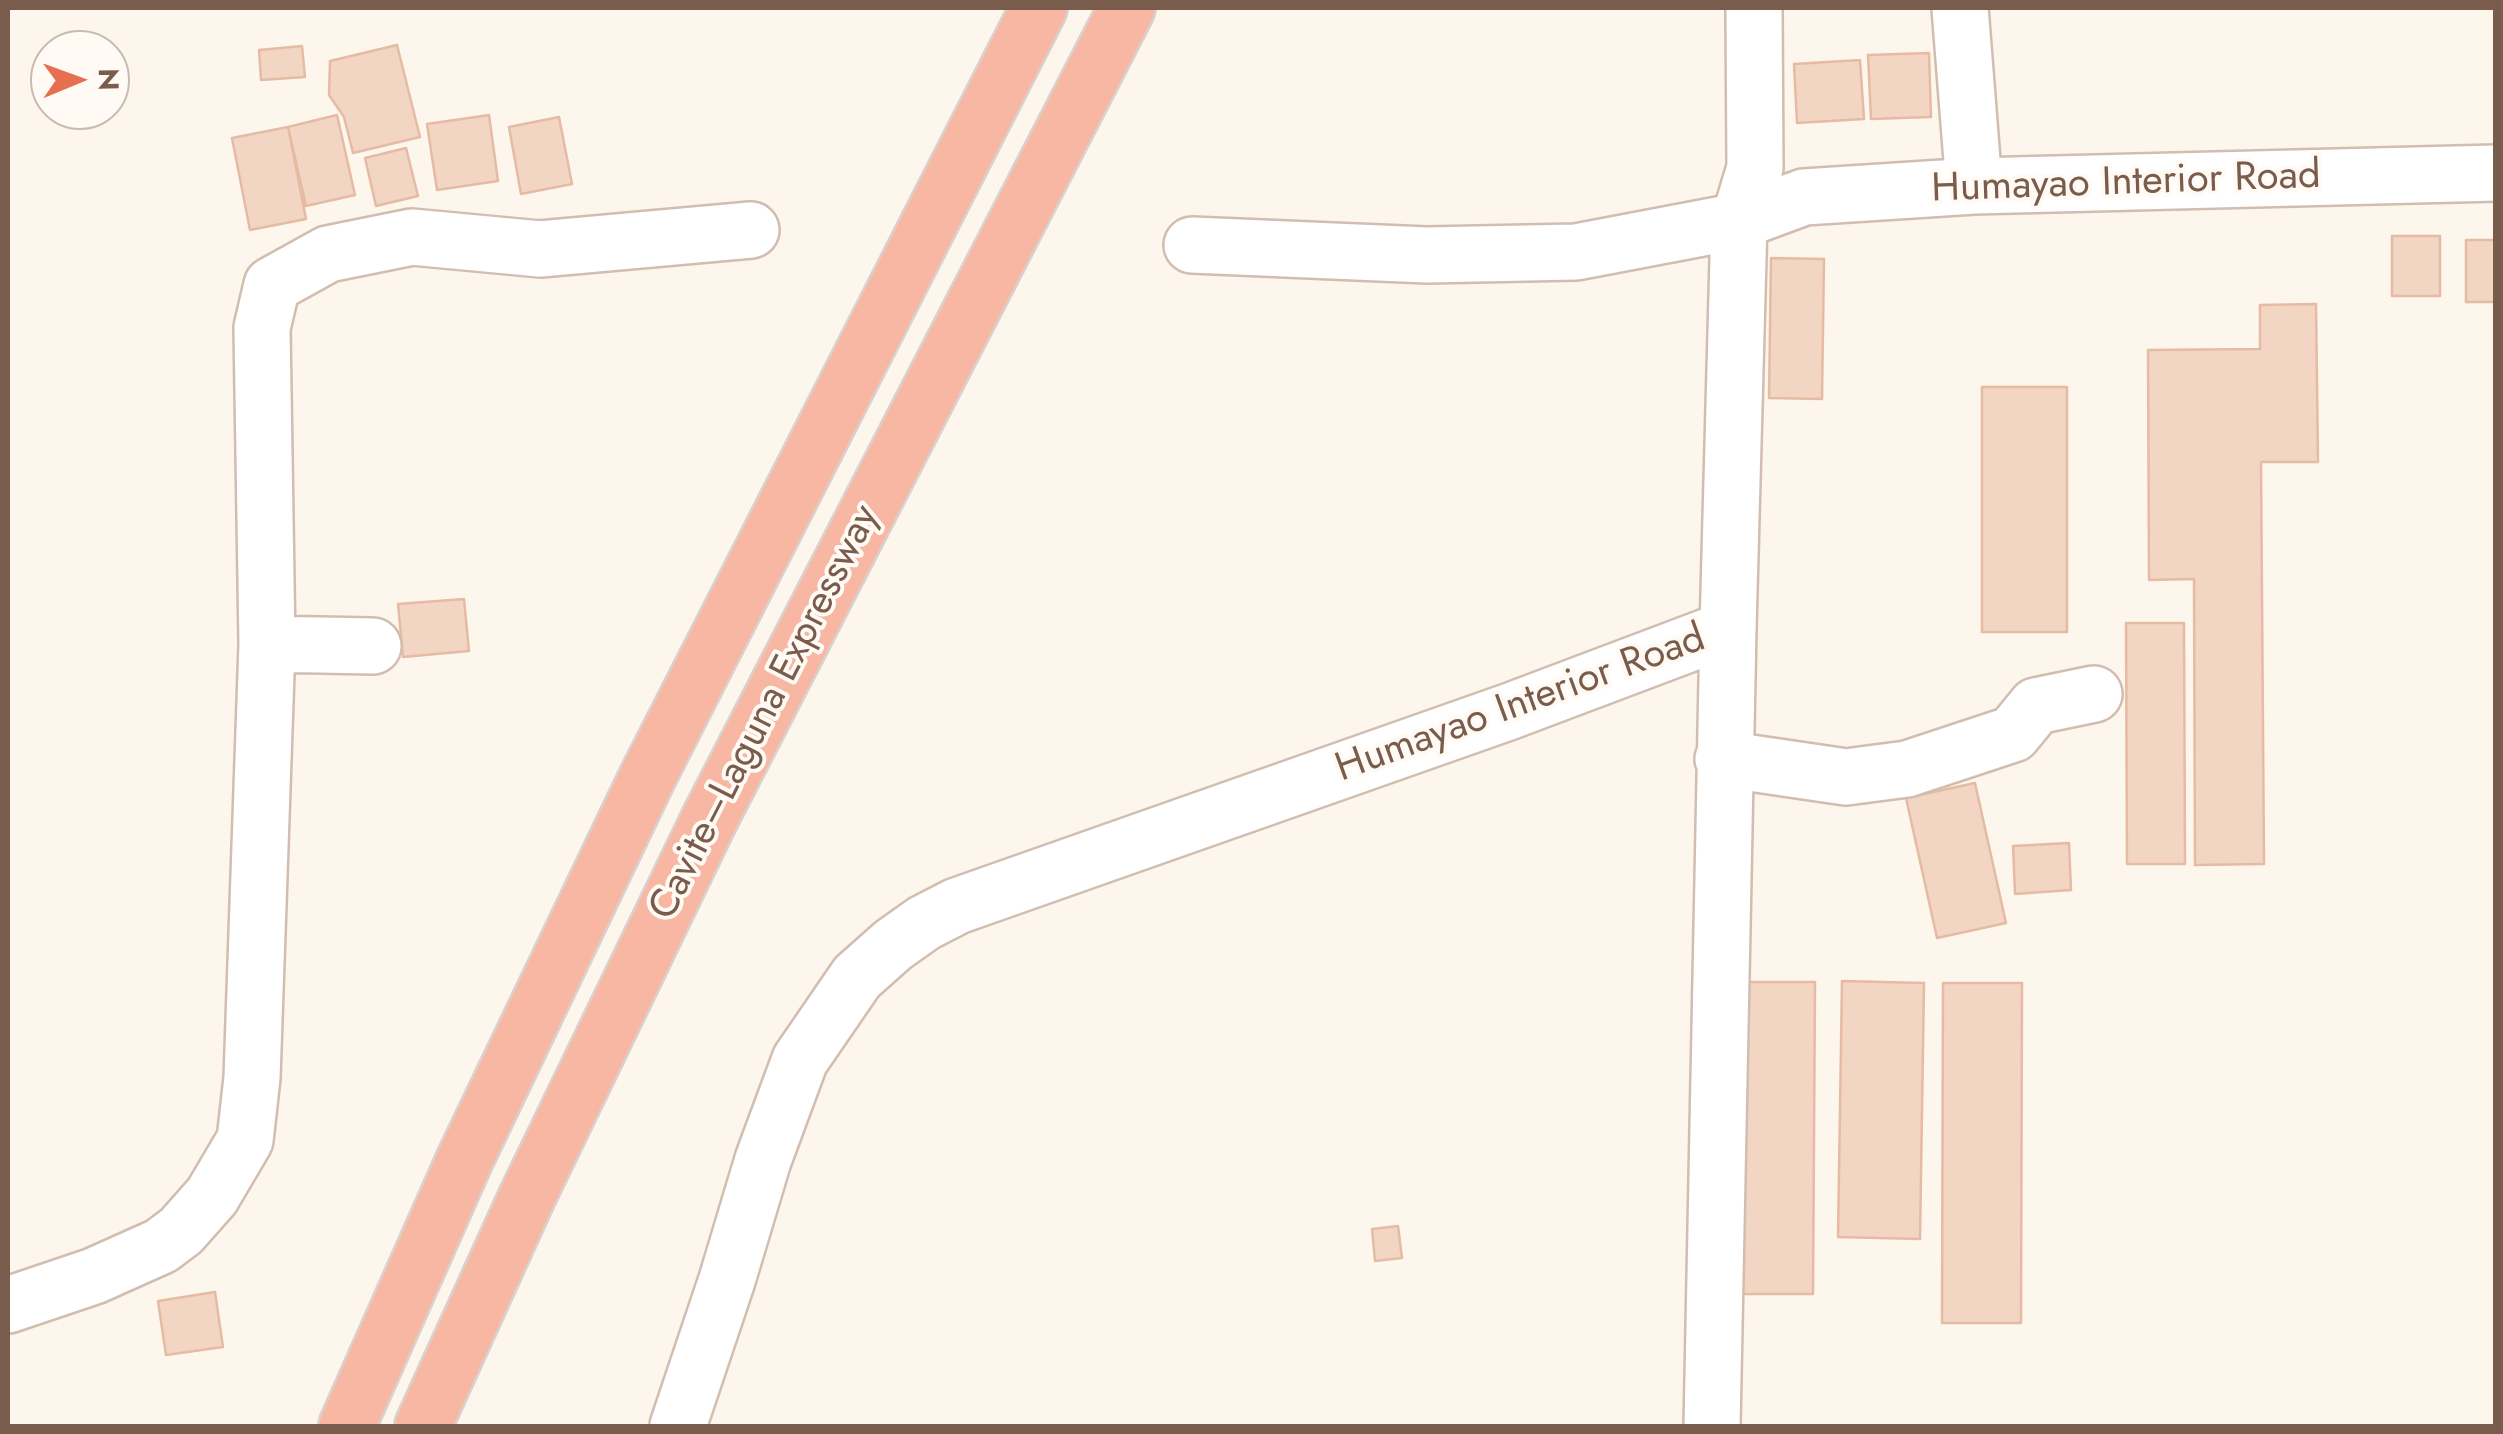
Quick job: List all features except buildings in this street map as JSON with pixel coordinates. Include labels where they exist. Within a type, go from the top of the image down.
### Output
[{"type":"highway","name":"Cavite–Laguna Expressway","points":[[348,1426],[466,1159],[647,778],[1040,8]]},
{"type":"highway","name":"Cavite–Laguna Expressway","points":[[423,1426],[527,1197],[710,818],[1127,8]]},
{"type":"street","points":[[1192,244],[1427,255],[1576,252],[1739,221],[1756,168],[1754,8]]},
{"type":"street","points":[[1960,8],[1974,186]]},
{"type":"street","name":"Humayao Interior Road","points":[[678,1426],[728,1280],[763,1160],[800,1060],[857,977],[893,944],[940,914],[971,901],[1490,719],[1728,629],[1739,221],[1804,197],[1974,186],[2496,173]]},
{"type":"street","points":[[8,1305],[94,1276],[161,1246],[181,1231],[212,1196],[245,1140],[252,1078],[267,644],[262,328],[272,286],[328,254],[412,238],[540,249],[751,230]]},
{"type":"street","points":[[1712,1426],[1728,629]]},
{"type":"street","points":[[267,644],[372,646]]},
{"type":"street","points":[[1723,759],[1846,776],[1907,769],[2013,734],[2036,706],[2094,694]]}]
